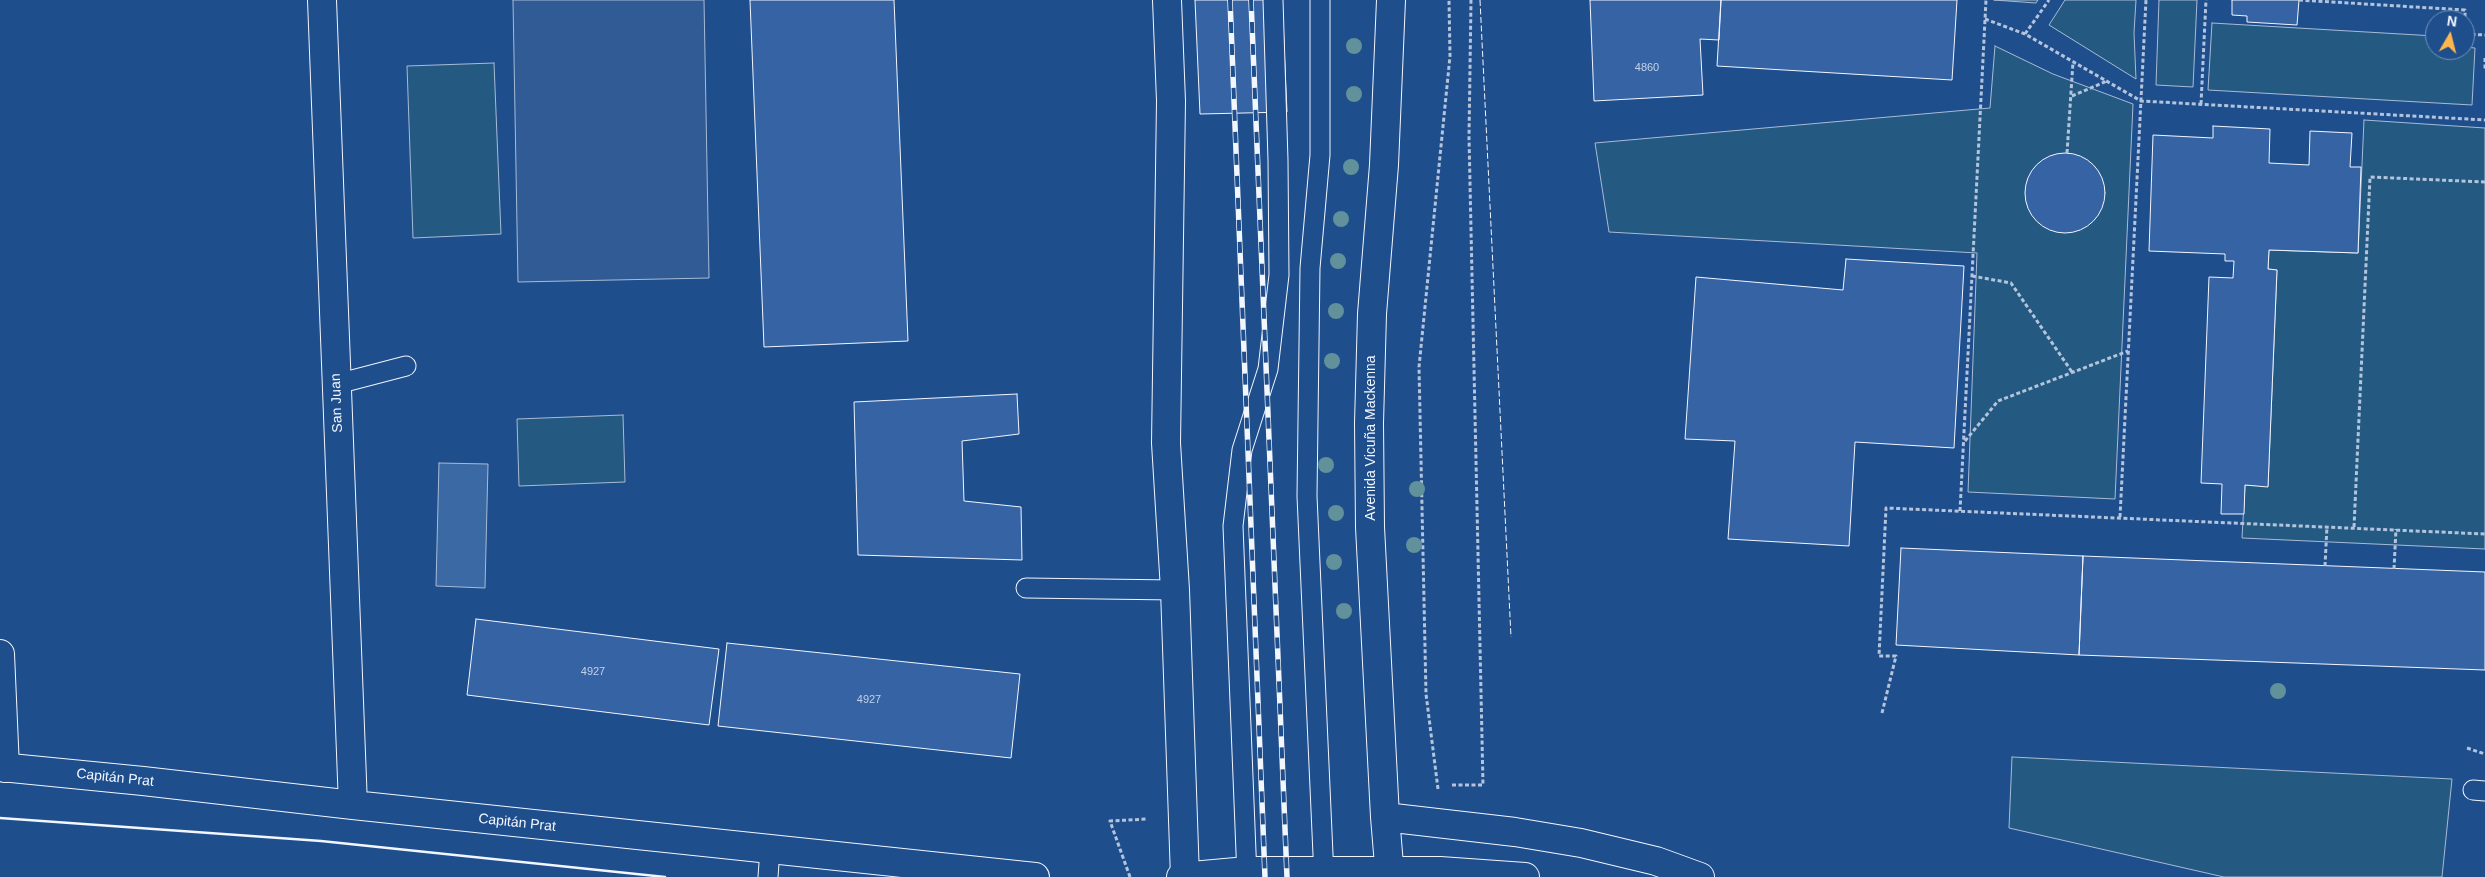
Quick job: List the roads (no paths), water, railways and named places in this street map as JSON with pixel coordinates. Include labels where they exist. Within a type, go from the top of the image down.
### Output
[{"type":"street","name":"San Juan","points":[[322,0],[353,806]]},
{"type":"street","points":[[1167,0],[1171,101],[1166,443],[1175,590],[1183,818],[1183,876],[1389,874],[1440,871],[1525,877]]},
{"type":"street","name":"Avenida Vicuña Mackenna","points":[[1389,874],[1384,817],[1370,527],[1369,423],[1372,314],[1384,165],[1391,0]]},
{"type":"street","points":[[0,654],[3,768]]},
{"type":"street","name":"Capitán Prat","points":[[3,768],[142,781],[353,806],[1035,877]]},
{"type":"street","points":[[1384,817],[1515,832],[1581,843],[1656,861],[1700,877]]},
{"type":"lane","points":[[1247,874],[1233,526],[1242,450],[1268,369],[1279,275],[1278,160],[1272,0]]},
{"type":"lane","points":[[1320,0],[1320,155],[1310,268],[1307,496],[1324,874]]},
{"type":"lane","points":[[337,384],[406,366]]},
{"type":"lane","points":[[1026,588],[1175,590]]},
{"type":"lane","points":[[768,877],[770,849]]},
{"type":"railway","points":[[1230,0],[1265,877]]},
{"type":"railway","points":[[1251,0],[1287,877]]}]
